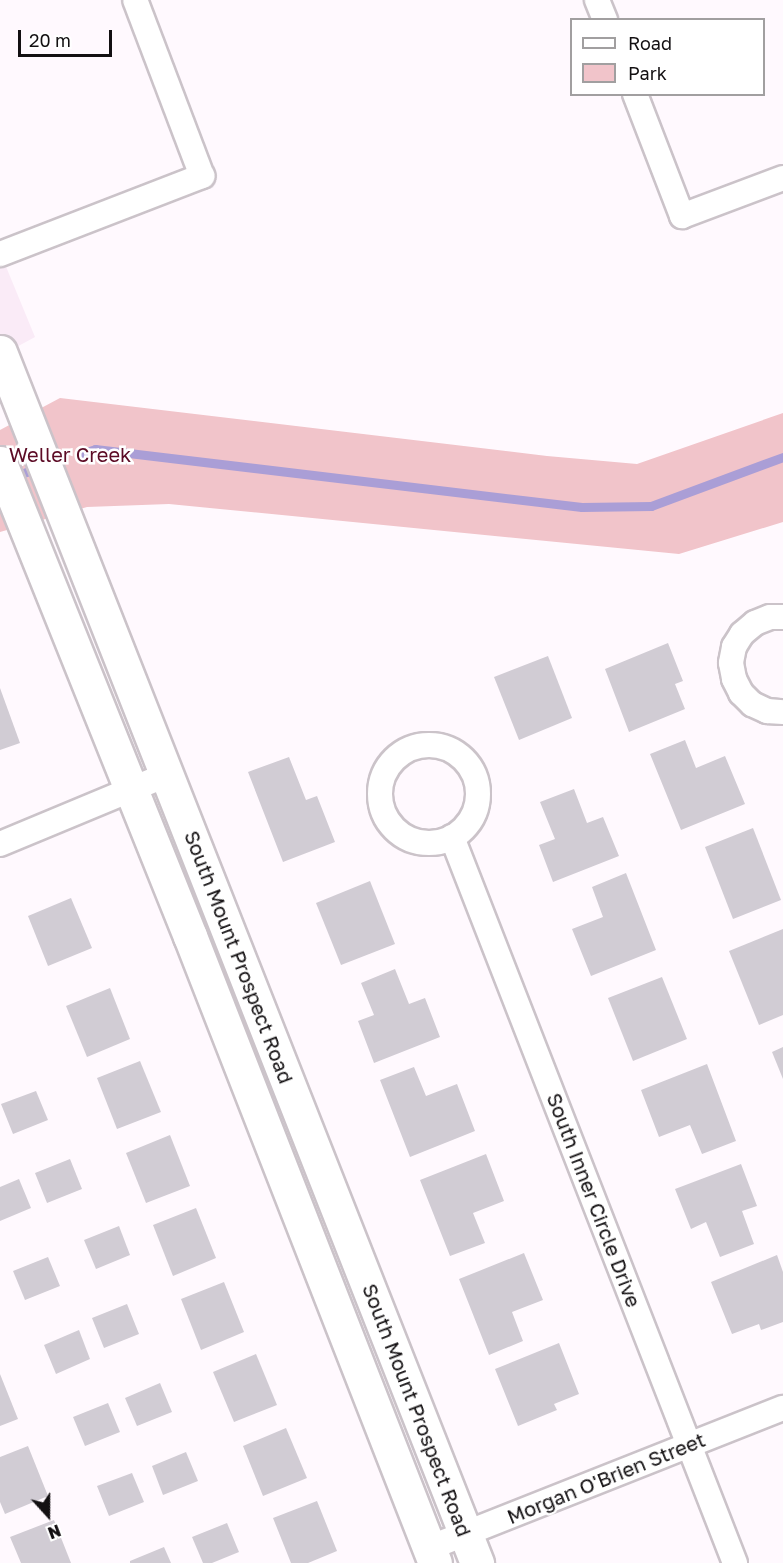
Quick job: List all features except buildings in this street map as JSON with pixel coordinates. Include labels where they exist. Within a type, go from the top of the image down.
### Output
[{"type":"main road","name":"South Mount Prospect Road","points":[[0,352],[471,1548]]},
{"type":"main road","name":"South Mount Prospect Road","points":[[0,463],[432,1556]]},
{"type":"street","points":[[0,254],[202,176],[135,0]]},
{"type":"street","points":[[597,0],[604,18]]},
{"type":"street","points":[[636,96],[682,216],[783,178]]},
{"type":"street","points":[[783,617],[770,617],[755,623],[742,633],[734,647],[731,663],[734,679],[741,693],[752,704],[767,711],[783,712]]},
{"type":"street","points":[[438,746],[460,755],[470,767],[477,782],[478,798],[474,814],[465,827],[452,837],[437,842],[421,842],[405,837],[393,827],[384,813],[380,797],[381,781],[388,766],[400,754],[414,747],[438,746]]},
{"type":"street","points":[[0,844],[168,774]]},
{"type":"street","name":"South Inner Circle Drive","points":[[452,837],[735,1563]]},
{"type":"street","name":"Morgan O'Brien Street","points":[[432,1556],[471,1548],[689,1445],[783,1408]]},
{"type":"shaded area","points":[[0,252],[35,337],[0,356]]},
{"type":"green space","name":"Weller Creek","points":[[60,398],[547,456],[637,464],[783,413],[783,522],[679,554],[169,504],[87,507],[0,532],[0,430]]},
{"type":"waterway","name":"Weller Creek","points":[[83,453],[95,449],[582,507],[651,506],[783,457]]},
{"type":"waterway","name":"Weller Creek","points":[[11,477],[41,467]]}]
